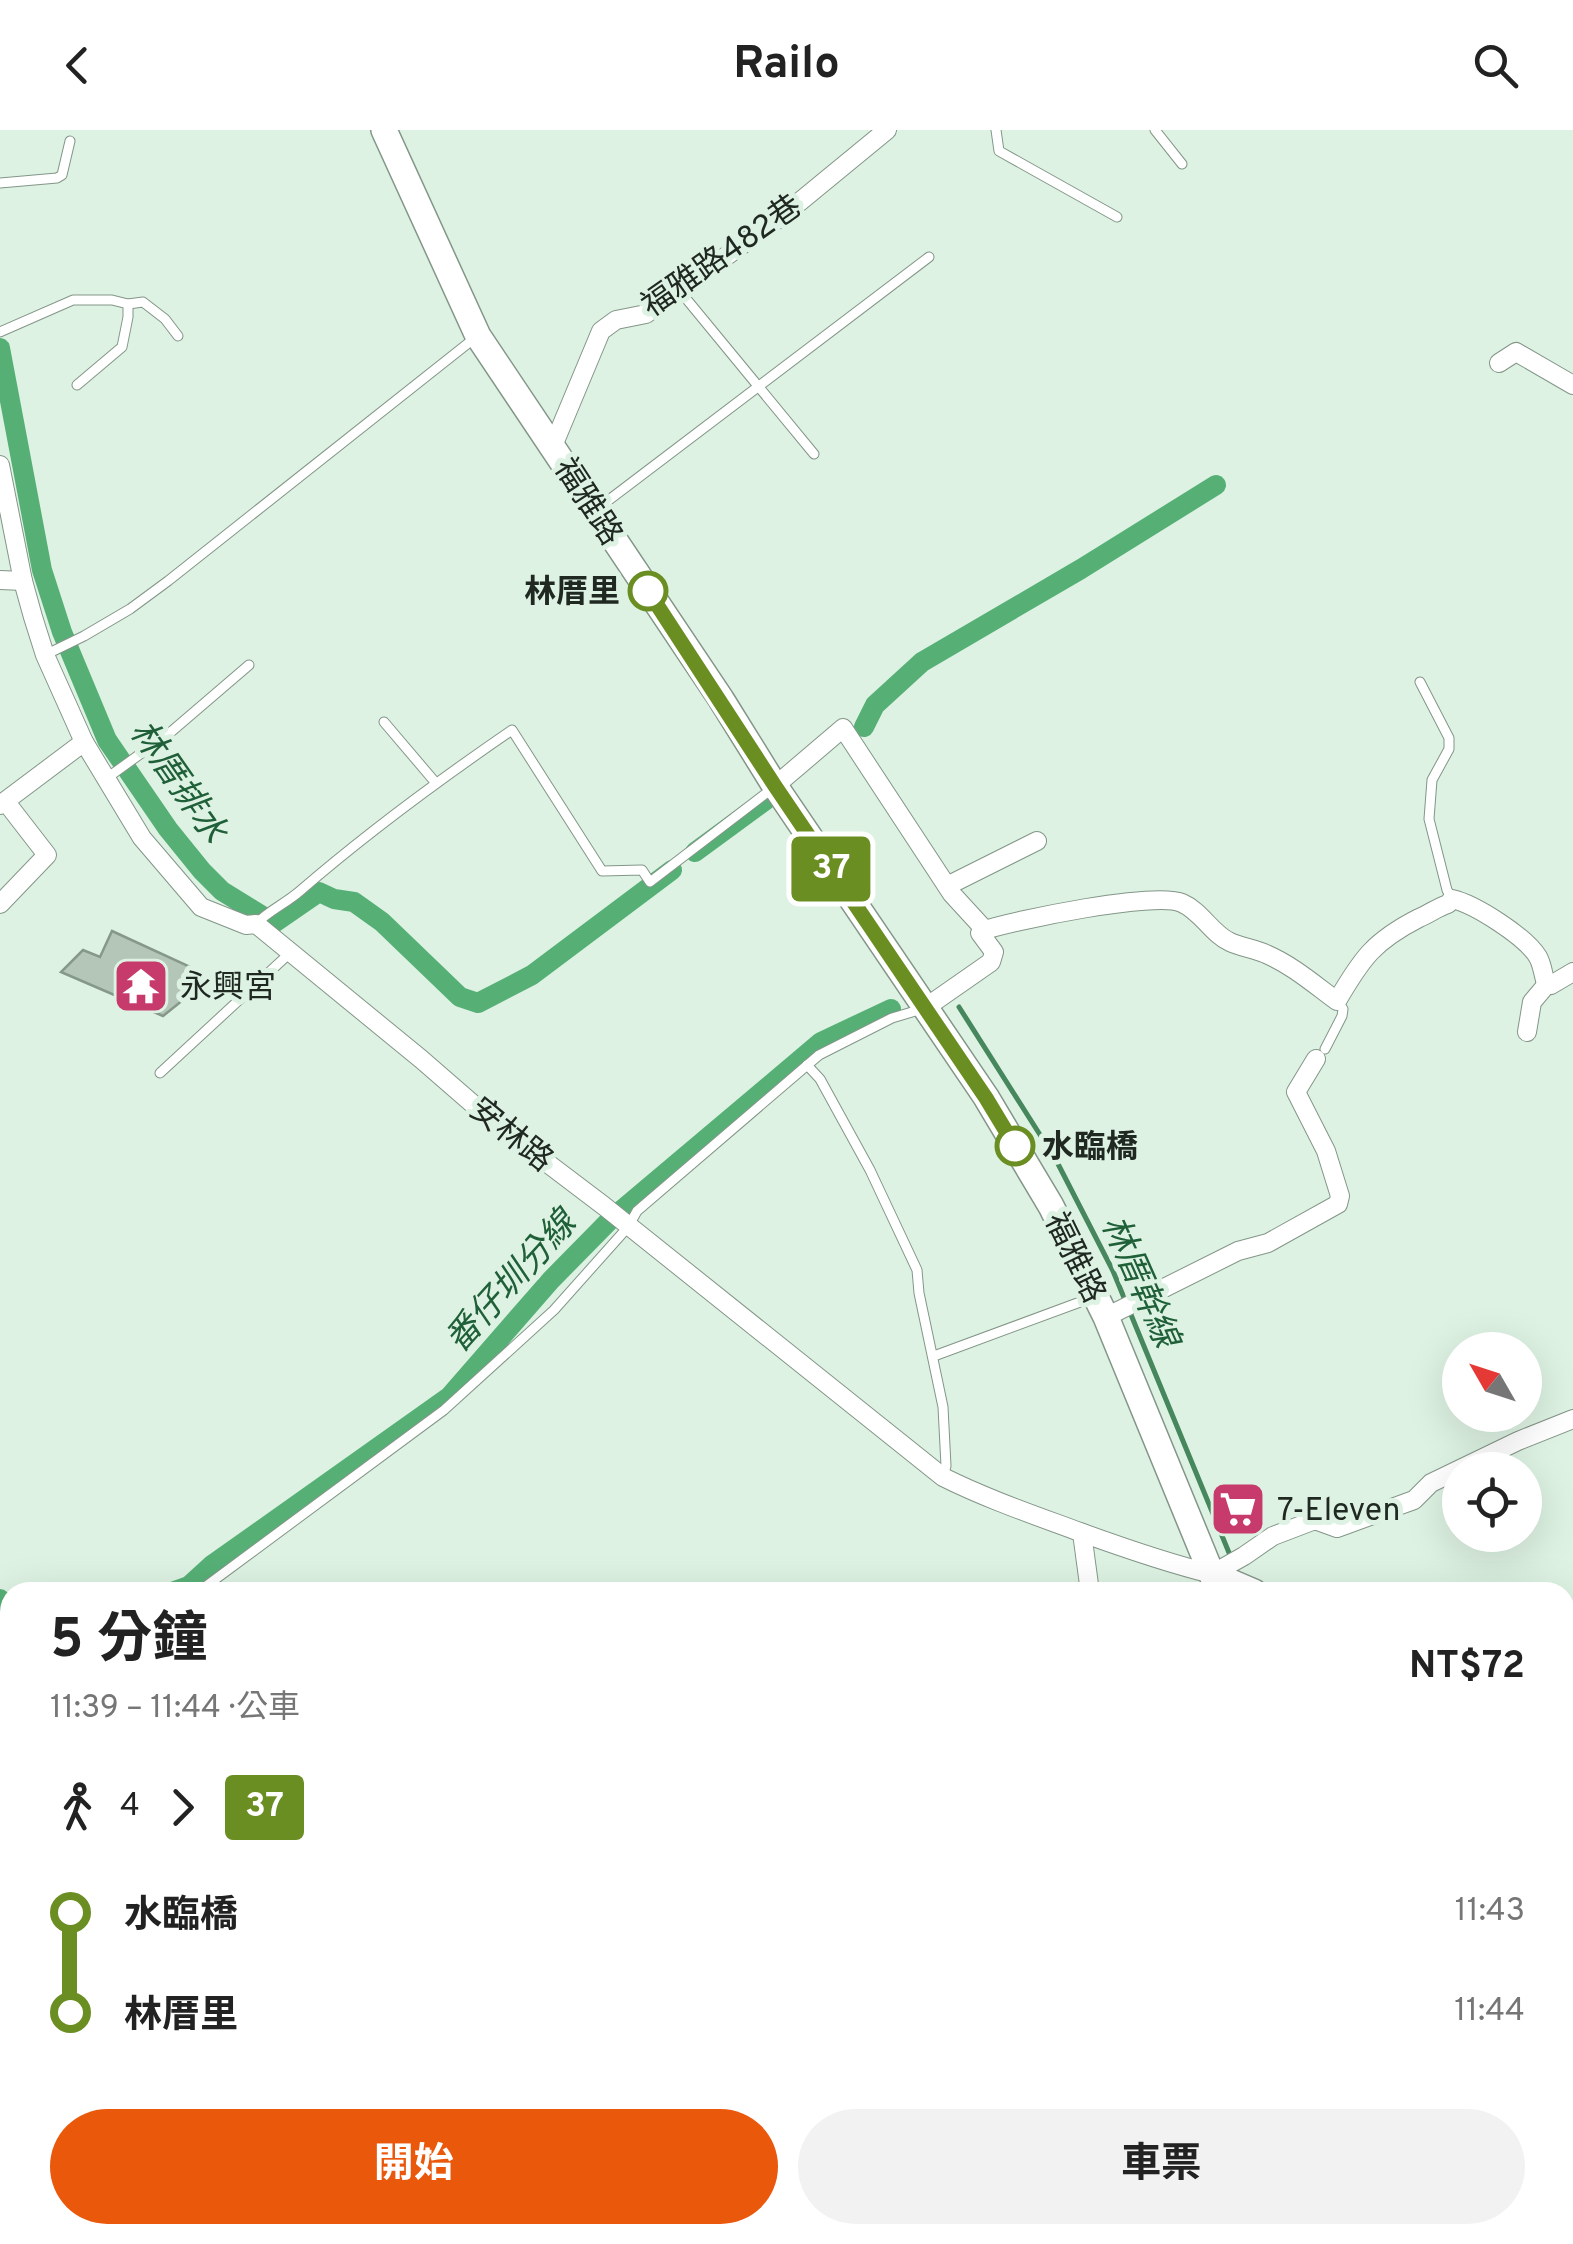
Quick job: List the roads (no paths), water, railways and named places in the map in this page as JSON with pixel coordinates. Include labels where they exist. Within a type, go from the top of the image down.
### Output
[{"type":"main road","name":"福雅路","points":[[384,130],[478,336],[986,1098],[1051,1206],[1106,1308],[1221,1579]]},
{"type":"street","name":"福雅路482巷","points":[[553,446],[602,332],[616,320],[646,314],[786,213],[888,130]]},
{"type":"street","points":[[1498,363],[1516,352],[1573,385]]},
{"type":"street","name":"安林路","points":[[0,465],[23,580],[45,655],[84,742],[142,838],[201,907],[246,925],[256,924],[497,1125],[944,1478],[1082,1533],[1221,1579]]},
{"type":"street","points":[[0,580],[23,580]]},
{"type":"street","points":[[775,786],[843,728],[947,886],[985,930]]},
{"type":"street","points":[[0,904],[47,855],[3,803],[84,742]]},
{"type":"street","points":[[947,886],[1036,841]]},
{"type":"street","points":[[925,1008],[991,962],[994,952],[980,933],[985,930],[1030,918],[1166,901],[1182,903],[1227,941],[1268,955],[1337,1001],[1375,944],[1452,899],[1466,902],[1518,937],[1538,958],[1545,980],[1552,985],[1573,972]]},
{"type":"street","points":[[1527,1032],[1532,1002],[1548,982]]},
{"type":"street","points":[[1106,1308],[1139,1301],[1238,1251],[1268,1244],[1338,1204],[1340,1196],[1326,1152],[1296,1092],[1320,1054]]},
{"type":"street","points":[[1221,1579],[1244,1556],[1273,1536],[1315,1520],[1337,1528],[1414,1500],[1431,1483],[1573,1419]]},
{"type":"street","points":[[1082,1533],[1089,1582]]},
{"type":"lane","points":[[996,130],[999,151],[1118,217]]},
{"type":"lane","points":[[1155,130],[1182,164]]},
{"type":"lane","points":[[0,183],[62,175],[70,141]]},
{"type":"lane","points":[[595,511],[929,257]]},
{"type":"lane","points":[[679,290],[814,454]]},
{"type":"lane","points":[[0,332],[73,300],[112,300],[142,302],[165,319],[178,336]]},
{"type":"lane","points":[[77,385],[122,347],[128,304]]},
{"type":"lane","points":[[45,655],[84,636],[168,581],[478,336]]},
{"type":"lane","points":[[106,779],[172,731],[249,666]]},
{"type":"lane","points":[[1420,682],[1449,738],[1449,750],[1432,780],[1429,819],[1452,899]]},
{"type":"lane","points":[[384,722],[436,782]]},
{"type":"lane","points":[[256,924],[436,782],[512,730],[602,871],[642,870],[650,882],[775,786]]},
{"type":"lane","points":[[160,1074],[291,952]]},
{"type":"lane","points":[[1320,1054],[1342,1016],[1343,1009],[1337,1001]]},
{"type":"lane","points":[[212,1582],[444,1410],[554,1310],[637,1211],[819,1055],[892,1018],[925,1008]]},
{"type":"lane","points":[[807,1066],[820,1079],[870,1170],[917,1270],[943,1407],[944,1478]]},
{"type":"lane","points":[[934,1356],[1106,1308]]},
{"type":"waterway","name":"林厝排水","points":[[0,348],[42,570],[62,632],[107,740],[168,829],[222,891],[274,923],[319,892],[354,902],[382,922],[460,997],[478,1003],[532,975],[672,870]]},
{"type":"waterway","points":[[864,727],[875,705],[922,662],[1216,485]]},
{"type":"waterway","name":"林厝排水","points":[[695,852],[766,800]]},
{"type":"waterway","name":"林厝幹線","points":[[959,1007],[1056,1160],[1113,1271],[1239,1577]]},
{"type":"waterway","name":"番仔圳分線","points":[[193,1582],[449,1397],[551,1280],[610,1220],[821,1042],[891,1009]]},
{"type":"place","name":"林厝里","points":[[648,591]]},
{"type":"place","name":"永興宮","points":[[141,986]]},
{"type":"place","name":"水臨橋","points":[[1015,1146]]},
{"type":"place","name":"7-Eleven","points":[[1238,1509]]}]
